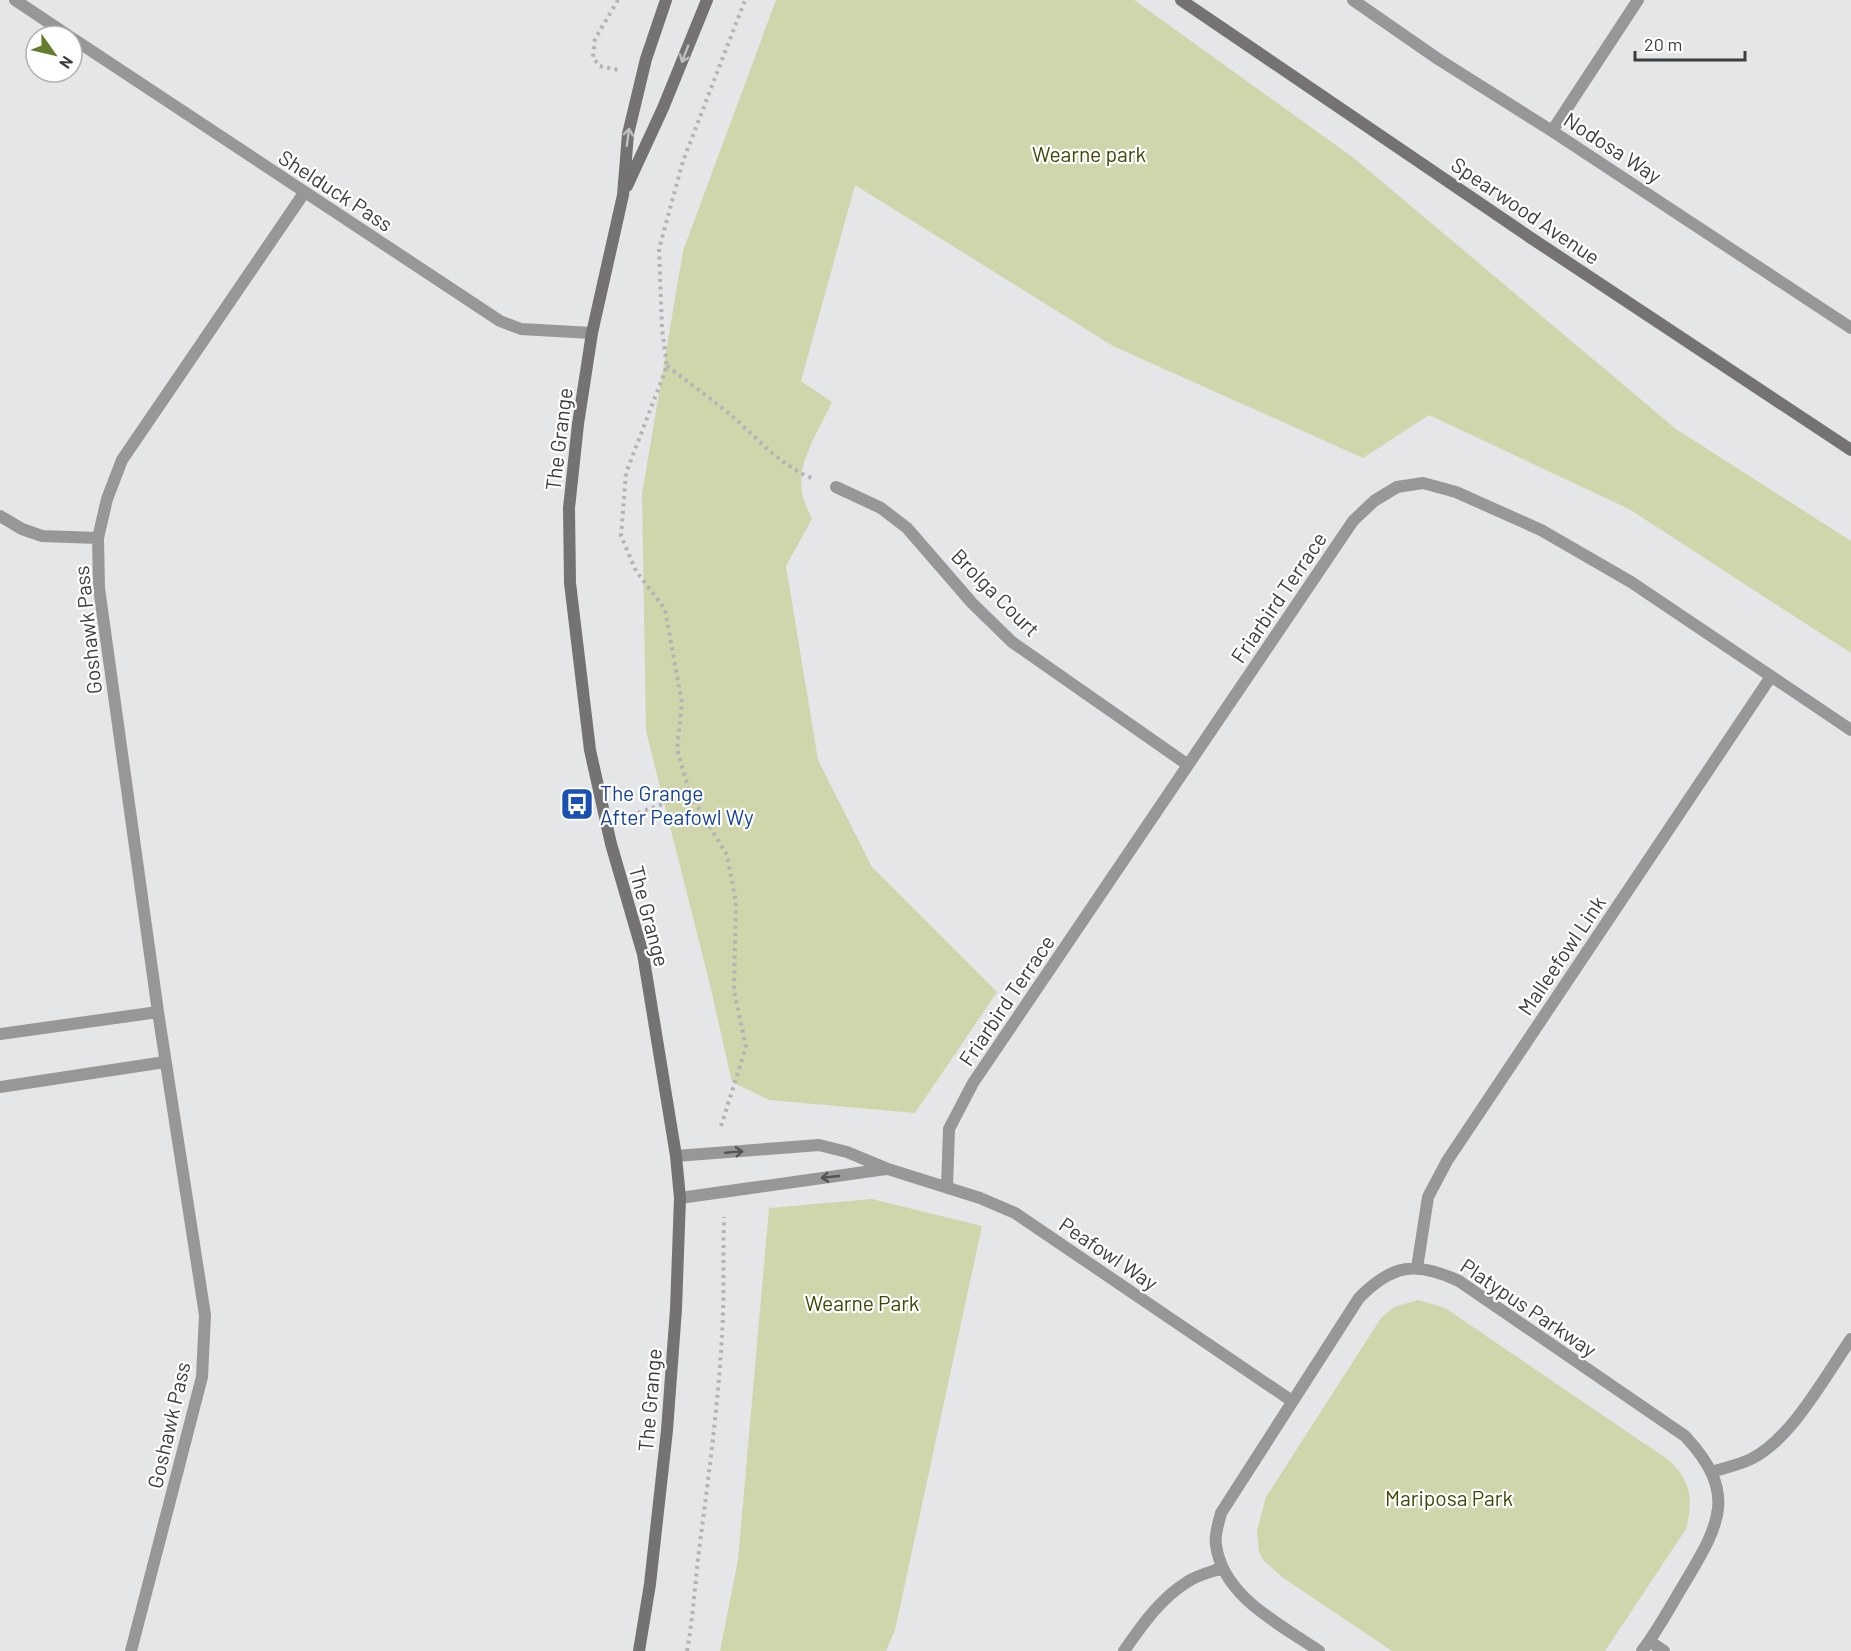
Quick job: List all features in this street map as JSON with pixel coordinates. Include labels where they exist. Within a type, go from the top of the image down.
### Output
[{"type":"street","name":"Shelduck Pass","points":[[15,0],[51,24]]},
{"type":"street","name":"The Grange","points":[[639,1651],[650,1584],[667,1430],[676,1309],[680,1198],[676,1156],[643,954],[611,844],[590,750],[570,583],[569,508],[578,424],[592,333],[623,195],[628,134],[646,59],[666,0]]},
{"type":"street","name":"The Grange","points":[[623,195],[663,108],[707,0]]},
{"type":"street","name":"Spearwood Avenue","points":[[1181,0],[1531,238],[1851,450]]},
{"type":"street","name":"Nodosa Way","points":[[1353,0],[1438,59],[1552,131],[1851,328]]},
{"type":"street","points":[[1552,131],[1638,0]]},
{"type":"street","name":"Shelduck Pass","points":[[84,46],[500,321],[522,329],[540,332],[592,333]]},
{"type":"street","name":"Goshawk Pass","points":[[131,1651],[202,1377],[205,1315],[165,1062],[99,588],[98,538],[107,499],[122,460],[304,193]]},
{"type":"street","name":"Friarbird Terrace","points":[[947,1187],[949,1129],[973,1083],[1353,521],[1374,501],[1397,487],[1424,483],[1456,492],[1541,530],[1631,582],[1770,678],[1851,730]]},
{"type":"street","name":"Brolga Court","points":[[836,487],[881,508],[907,528],[972,603],[1012,642],[1188,765]]},
{"type":"street","points":[[0,516],[22,529],[42,536],[98,538]]},
{"type":"street","name":"Malleefowl Link","points":[[1417,1268],[1428,1197],[1447,1161],[1770,678]]},
{"type":"street","points":[[0,1034],[158,1012]]},
{"type":"street","points":[[0,1087],[165,1062]]},
{"type":"street","name":"Peafowl Way","points":[[676,1156],[819,1145],[847,1152],[888,1169],[947,1187],[1015,1213],[1292,1401]]},
{"type":"street","name":"Peafowl Way","points":[[680,1198],[888,1169]]},
{"type":"street","name":"Platypus Parkway","points":[[1319,1651],[1255,1606],[1233,1586],[1222,1568],[1215,1543],[1221,1513],[1359,1298],[1375,1281],[1395,1271],[1417,1268],[1438,1271],[1459,1281],[1685,1437],[1699,1452],[1711,1472],[1718,1493],[1719,1517],[1711,1539],[1646,1646]]},
{"type":"street","points":[[1711,1472],[1752,1459],[1774,1443],[1793,1422],[1851,1339]]},
{"type":"street","points":[[1124,1651],[1166,1597],[1189,1580],[1222,1568]]},
{"type":"street","points":[[1646,1646],[1664,1651]]},
{"type":"path","points":[[618,0],[595,39],[593,57],[599,66],[619,70]]},
{"type":"path","points":[[721,1126],[746,1047],[734,991],[736,902],[727,855],[690,794],[677,749],[682,703],[665,609],[636,571],[621,536],[626,473],[667,366],[662,329],[659,249],[683,161],[745,0]]},
{"type":"path","points":[[667,366],[726,411],[774,455],[806,476],[836,487]]},
{"type":"path","points":[[638,813],[690,794]]},
{"type":"path","points":[[687,1651],[710,1472],[719,1380],[723,1313],[724,1217]]},
{"type":"green space","name":"Wearne park","points":[[776,0],[1134,0],[1355,159],[1676,429],[1851,541],[1851,653],[1629,509],[1429,415],[1363,458],[1113,346],[855,185],[801,381],[832,402],[810,448],[802,472],[803,497],[812,519],[786,566],[818,760],[872,867],[997,992],[915,1113],[769,1100],[732,1082],[646,731],[642,494],[683,251]]},
{"type":"green space","name":"Wearne Park","points":[[872,1199],[982,1226],[895,1630],[886,1651],[720,1651],[738,1560],[769,1208]]},
{"type":"green space","name":"Mariposa Park","points":[[1418,1300],[1445,1308],[1670,1461],[1683,1477],[1690,1501],[1686,1529],[1605,1651],[1392,1651],[1282,1577],[1264,1561],[1259,1552],[1257,1531],[1266,1497],[1381,1318],[1394,1307]]},
{"type":"place","name":"The Grange After Peafowl Wy","points":[[577,804]]}]
